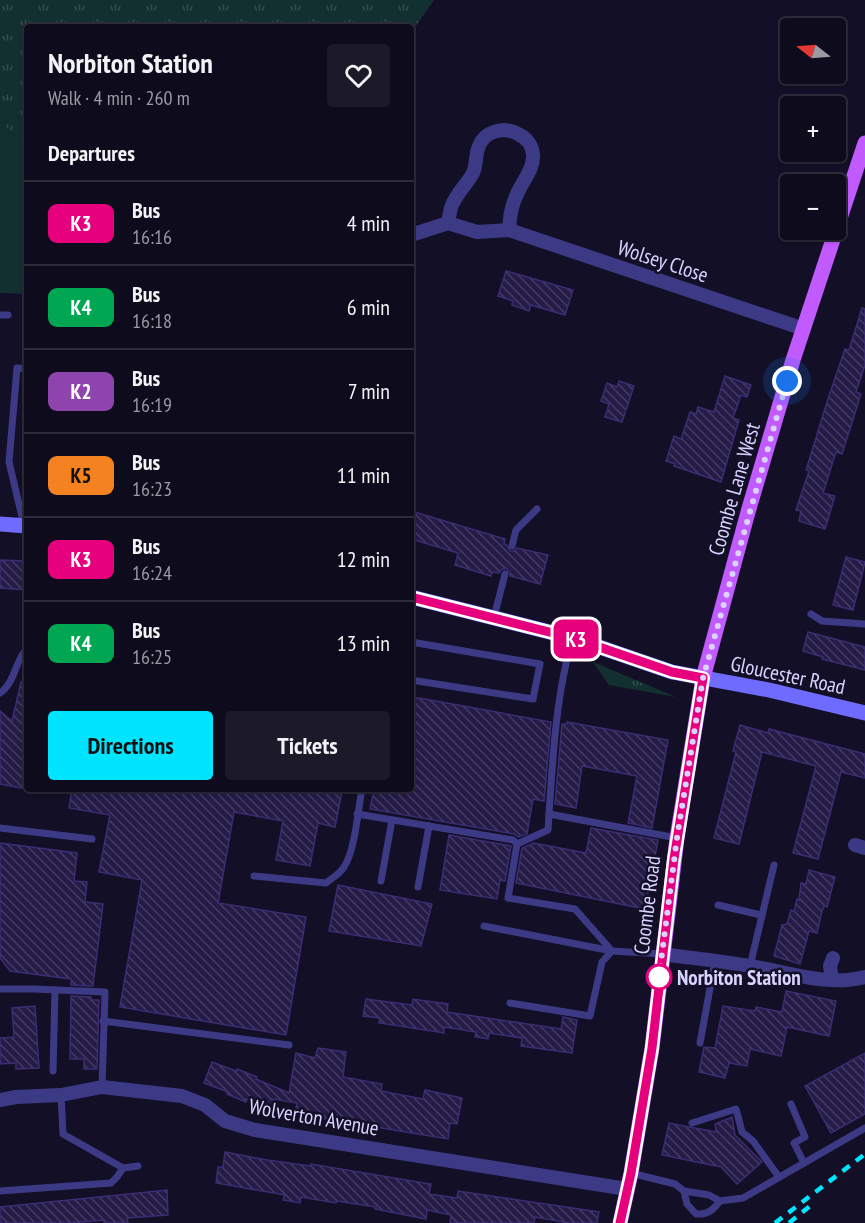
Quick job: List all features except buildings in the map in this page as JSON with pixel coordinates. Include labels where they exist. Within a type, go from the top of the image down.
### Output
[{"type":"main road","name":"Coombe Lane West","points":[[703,678],[752,501],[804,329],[865,143]]},
{"type":"main road","name":"Coombe Road","points":[[620,1223],[631,1173],[652,1048],[677,838],[703,678]]},
{"type":"street","points":[[414,234],[448,223],[453,204],[472,175],[479,144],[497,130],[517,133],[525,139],[531,146],[533,157],[531,167],[510,213],[509,230]]},
{"type":"street","name":"Wolsey Close","points":[[448,223],[477,232],[509,230],[804,329]]},
{"type":"street","points":[[0,524],[24,526]]},
{"type":"street","name":"Gloucester Road","points":[[414,598],[573,638],[672,672],[769,690],[865,713]]},
{"type":"street","points":[[662,954],[750,966],[817,980],[848,980],[865,977]]},
{"type":"street","points":[[832,980],[830,966],[833,958]]},
{"type":"street","name":"Wolverton Avenue","points":[[0,1100],[61,1095],[102,1087],[182,1096],[205,1105],[225,1121],[255,1130],[627,1189]]},
{"type":"lane","points":[[24,369],[16,368],[9,462],[24,522]]},
{"type":"lane","points":[[512,546],[516,530],[537,509]]},
{"type":"lane","points":[[494,617],[505,574]]},
{"type":"lane","points":[[811,614],[822,621],[865,624]]},
{"type":"lane","points":[[517,844],[548,830],[557,723],[568,653],[573,638]]},
{"type":"lane","points":[[414,643],[540,664],[534,699],[414,680]]},
{"type":"lane","points":[[0,693],[8,685],[24,652]]},
{"type":"lane","points":[[254,876],[326,883],[343,870],[349,858],[361,792]]},
{"type":"lane","points":[[357,814],[513,840],[517,844]]},
{"type":"lane","points":[[549,814],[677,838]]},
{"type":"lane","points":[[381,881],[392,820]]},
{"type":"lane","points":[[418,887],[429,826]]},
{"type":"lane","points":[[0,828],[92,839]]},
{"type":"lane","points":[[517,844],[508,898],[575,909],[612,951]]},
{"type":"lane","points":[[750,966],[774,866]]},
{"type":"lane","points":[[718,905],[762,915]]},
{"type":"lane","points":[[484,926],[612,951],[662,954]]},
{"type":"lane","points":[[510,1003],[590,1016],[602,962],[612,951]]},
{"type":"lane","points":[[700,1043],[715,961]]},
{"type":"lane","points":[[0,989],[105,992],[102,1087]]},
{"type":"lane","points":[[52,1071],[55,990]]},
{"type":"lane","points":[[103,1021],[289,1045]]},
{"type":"lane","points":[[61,1095],[63,1134],[123,1168],[138,1166]]},
{"type":"lane","points":[[791,1104],[805,1137],[794,1143],[804,1163]]},
{"type":"lane","points":[[692,1123],[736,1109],[742,1132],[753,1141],[779,1177]]},
{"type":"lane","points":[[631,1173],[675,1184],[684,1191],[709,1195],[720,1201],[743,1198],[865,1128]]},
{"type":"lane","points":[[0,1191],[111,1183],[123,1168]]},
{"type":"lane","points":[[684,1191],[687,1204],[696,1214],[705,1215],[720,1201]]},
{"type":"green space","points":[[0,0],[434,0],[414,29],[414,24],[24,24],[24,144],[0,122]]},
{"type":"green space","points":[[0,122],[24,144],[24,294],[0,293]]},
{"type":"green space","points":[[593,662],[676,697],[609,685]]},
{"type":"railway","points":[[775,1223],[865,1154]]},
{"type":"railway","points":[[789,1223],[815,1202]]},
{"type":"bus line","name":"K3","points":[[414,598],[539,628],[672,672],[703,678],[694,722],[665,924],[652,1048],[631,1173],[620,1223]]},
{"type":"place","name":"Norbiton Station","points":[[659,977]]},
{"type":"route","points":[[659,977],[677,838],[703,678],[787,381]]}]
